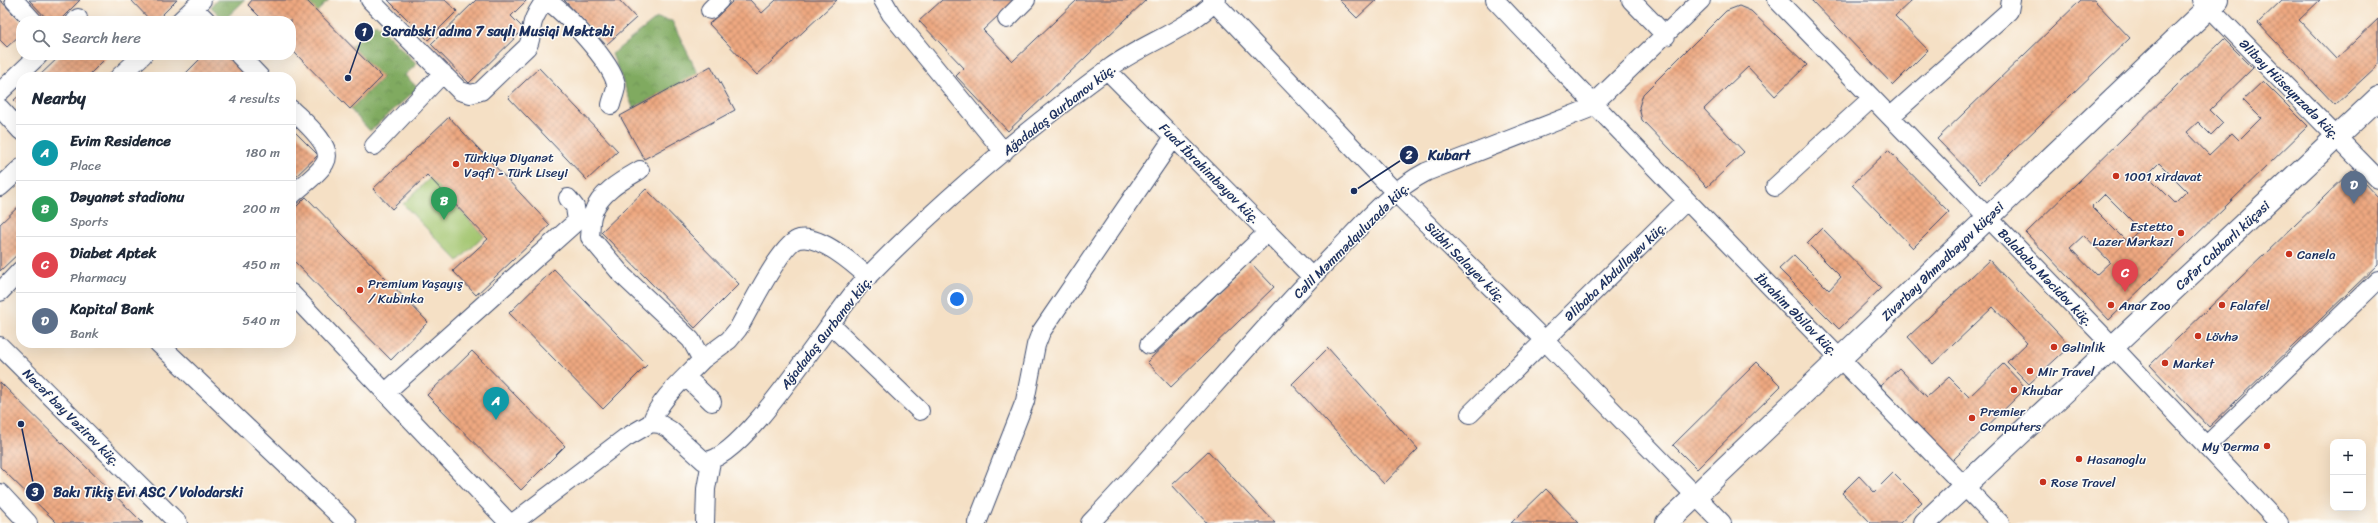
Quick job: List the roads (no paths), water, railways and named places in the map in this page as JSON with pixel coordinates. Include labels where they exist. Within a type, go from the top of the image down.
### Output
[{"type":"main road","name":"Zivərbəy Əhmədbəyov küçəsi","points":[[1667,523],[1988,218],[2210,2]]},
{"type":"main road","name":"Cəfər Cabbarlı küçəsi","points":[[1925,523],[2378,98]]},
{"type":"street","points":[[14,0],[28,16]]},
{"type":"street","points":[[370,0],[460,91],[471,94],[481,91],[527,47],[531,41],[531,26],[546,0],[564,13],[611,69],[616,86],[611,105]]},
{"type":"street","points":[[883,0],[891,14],[1004,152]]},
{"type":"street","points":[[1007,18],[1026,0]]},
{"type":"street","name":"İbrahim Əbilov küç.","points":[[1495,0],[1686,201],[1841,358],[2000,523]]},
{"type":"street","points":[[1631,0],[1666,36]]},
{"type":"street","name":"Cəlil Məmmədquluzadə küç.","points":[[1090,523],[1151,459],[1312,277],[1406,183],[1426,172],[1576,116],[1594,105],[1701,0]]},
{"type":"street","name":"Balababa Məcidov küç.","points":[[1777,0],[1891,116],[2113,347],[2278,523]]},
{"type":"street","points":[[1891,116],[2009,11],[2011,0]]},
{"type":"street","name":"Ağadadaş Qurbanov küç.","points":[[711,462],[731,449],[756,423],[830,324],[868,277],[1004,152],[1107,70],[1133,52],[1190,24],[1214,1]]},
{"type":"street","name":"Sübhi Salayev küç.","points":[[1214,1],[1396,193],[1544,340],[1722,523]]},
{"type":"street","name":"Əlibəy Hüseynzadə küç.","points":[[2210,2],[2378,179]]},
{"type":"street","points":[[185,16],[198,4],[204,16]]},
{"type":"street","points":[[21,72],[34,60]]},
{"type":"street","points":[[124,72],[138,60]]},
{"type":"street","points":[[244,60],[255,72]]},
{"type":"street","name":"Fuad İbrahimbəyov küç.","points":[[1107,70],[1312,277]]},
{"type":"street","points":[[374,146],[443,73]]},
{"type":"street","points":[[0,92],[16,77]]},
{"type":"street","points":[[1775,187],[1872,98]]},
{"type":"street","points":[[0,108],[16,126]]},
{"type":"street","points":[[296,114],[324,143],[327,156],[324,164],[296,191]]},
{"type":"street","points":[[977,523],[1025,402],[1036,345],[1041,332],[1174,136]]},
{"type":"street","points":[[640,170],[618,184],[602,197],[592,213],[590,237],[623,276],[691,340],[702,360]]},
{"type":"street","points":[[0,187],[16,173]]},
{"type":"street","points":[[386,392],[577,221],[575,207],[568,198]]},
{"type":"street","name":"Əlibaba Abdullayev küç.","points":[[1470,414],[1686,201]]},
{"type":"street","points":[[1149,345],[1268,232]]},
{"type":"street","points":[[651,424],[657,407],[702,360],[729,340],[738,329],[785,248],[799,239],[810,239],[839,252],[868,277]]},
{"type":"street","points":[[0,292],[16,275]]},
{"type":"street","points":[[2206,446],[2378,280]]},
{"type":"street","points":[[296,298],[509,523]]},
{"type":"street","points":[[830,324],[920,410]]},
{"type":"street","name":"Nəcəf bəy Vəzirov küç.","points":[[0,346],[178,523]]},
{"type":"street","points":[[163,348],[347,523]]},
{"type":"street","points":[[686,377],[712,402]]},
{"type":"street","points":[[513,523],[625,438],[651,424],[660,424],[670,430],[698,458],[704,462],[711,462],[706,489],[705,523]]},
{"type":"street","points":[[0,493],[28,523]]},
{"type":"place","name":"Sarabski adına 7 saylı Musiqi Məktəbi","points":[[348,78]]},
{"type":"place","name":"Türkiyə Diyanət Vəqfi - Türk Liseyi","points":[[456,164]]},
{"type":"place","name":"1001 xirdavat","points":[[2116,176]]},
{"type":"place","name":"Kubart","points":[[1354,191]]},
{"type":"place","name":"Kapital Bank","points":[[2354,204]]},
{"type":"place","name":"Dəyanət stadionu","points":[[444,220]]},
{"type":"place","name":"Estetto Lazer Mərkəzi","points":[[2181,233]]},
{"type":"place","name":"Canela","points":[[2289,254]]},
{"type":"place","name":"Premium Yaşayış / Kubinka","points":[[360,290]]},
{"type":"place","name":"Diabet Aptek","points":[[2125,292]]},
{"type":"place","name":"Anar Zoo","points":[[2111,305]]},
{"type":"place","name":"Falafel","points":[[2222,305]]},
{"type":"place","name":"Lövhə","points":[[2198,336]]},
{"type":"place","name":"Gəlinlik","points":[[2054,347]]},
{"type":"place","name":"Market","points":[[2165,363]]},
{"type":"place","name":"Mir Travel","points":[[2030,371]]},
{"type":"place","name":"Khubar","points":[[2014,390]]},
{"type":"place","name":"Premier Computers","points":[[1972,418]]},
{"type":"place","name":"Evim Residence","points":[[496,420]]},
{"type":"place","name":"Bakı Tikiş Evi ASC / Volodarski","points":[[21,424]]},
{"type":"place","name":"My Derma","points":[[2267,446]]},
{"type":"place","name":"Hasanoglu","points":[[2079,459]]},
{"type":"place","name":"Rose Travel","points":[[2043,482]]}]
